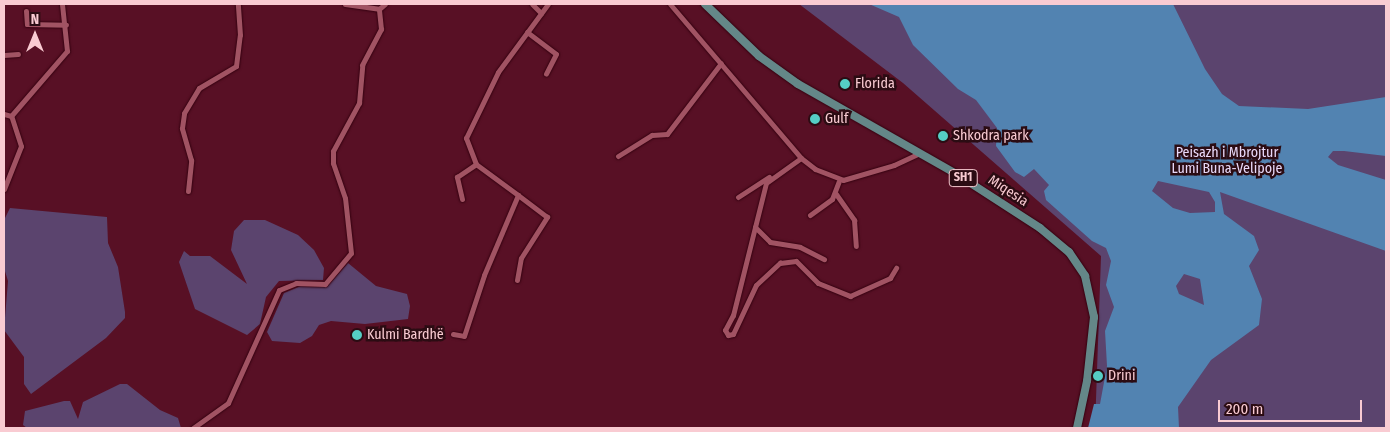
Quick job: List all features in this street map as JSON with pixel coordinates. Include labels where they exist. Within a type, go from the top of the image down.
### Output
[{"type":"main road","name":"Miqesia","points":[[705,4],[759,56],[798,84],[920,153],[1046,232],[1068,252],[1085,276],[1093,305],[1094,331],[1077,428]]},
{"type":"street","points":[[11,116],[67,51],[66,25],[62,4]]},
{"type":"street","points":[[188,192],[191,160],[182,128],[184,113],[199,88],[236,66],[240,35],[238,4]]},
{"type":"street","points":[[345,4],[380,9]]},
{"type":"street","points":[[193,428],[228,403],[279,290],[296,283],[325,284],[350,253],[345,198],[332,163],[333,151],[359,103],[362,65],[381,29],[380,9],[385,4]]},
{"type":"street","points":[[532,4],[541,13]]},
{"type":"street","points":[[517,280],[521,258],[547,217],[476,164],[467,142],[468,134],[498,72],[548,4]]},
{"type":"street","points":[[670,4],[801,158],[839,181],[894,166],[920,153]]},
{"type":"street","points":[[26,11],[26,24],[66,25]]},
{"type":"street","points":[[527,32],[556,54],[546,74]]},
{"type":"street","points":[[4,54],[18,54]]},
{"type":"street","points":[[618,156],[652,135],[667,134],[721,63]]},
{"type":"street","points":[[4,114],[11,116]]},
{"type":"street","points":[[4,189],[13,174],[21,146],[11,116]]},
{"type":"street","points":[[738,197],[801,158]]},
{"type":"street","points":[[462,199],[457,177],[476,164]]},
{"type":"street","points":[[775,174],[764,187],[733,315],[725,330],[730,336],[756,285],[780,263],[796,262],[818,283],[850,296],[890,278],[896,268]]},
{"type":"street","points":[[810,215],[836,194],[839,181]]},
{"type":"street","points":[[836,194],[852,216],[856,246]]},
{"type":"street","points":[[452,334],[464,336],[484,275],[518,195]]},
{"type":"street","points":[[754,227],[770,242],[800,247],[824,259]]},
{"type":"green space","name":"Peisazh i Mbrojtur Lumi Buna-Velipoje","points":[[799,4],[1386,4],[1386,428],[1095,428],[1101,256],[903,83]]},
{"type":"green space","points":[[10,208],[107,217],[108,243],[118,267],[125,312],[125,318],[106,338],[31,394],[24,384],[24,357],[4,330],[8,281],[4,268],[4,220]]},
{"type":"green space","points":[[244,220],[265,220],[298,235],[314,250],[324,268],[323,280],[279,281],[266,297],[260,324],[247,335],[195,309],[179,262],[184,251],[190,256],[210,256],[247,284],[231,250],[234,231]]},
{"type":"green space","points":[[348,263],[376,286],[407,294],[410,306],[408,319],[365,324],[331,321],[319,325],[312,336],[300,343],[272,341],[267,332],[284,293],[301,286],[327,287]]},
{"type":"green space","points":[[120,384],[127,384],[160,410],[178,418],[181,428],[27,428],[23,425],[25,411],[64,401],[70,401],[78,419],[83,402]]},
{"type":"water","points":[[869,4],[1173,4],[1205,69],[1222,94],[1239,106],[1308,109],[1386,97],[1386,156],[1333,151],[1328,157],[1338,165],[1386,180],[1386,251],[1220,192],[1224,214],[1254,236],[1259,250],[1249,266],[1262,299],[1259,325],[1211,360],[1178,407],[1179,428],[1088,428],[1094,404],[1100,404],[1107,366],[1105,331],[1114,307],[1106,285],[1111,261],[1106,248],[1092,241],[1046,200],[1044,191],[1049,185],[1034,169],[1024,177],[1015,172],[996,146],[997,128],[976,100],[958,89],[913,45],[899,17]],"holes":[[[1158,181],[1209,192],[1215,202],[1215,212],[1190,213],[1173,208],[1152,191]],[[1184,274],[1200,279],[1204,305],[1179,294],[1176,286]]]},
{"type":"place","name":"Florida","points":[[845,84]]},
{"type":"place","name":"Gulf","points":[[815,119]]},
{"type":"place","name":"Shkodra park","points":[[943,136]]},
{"type":"place","name":"Kulmi Bardhë","points":[[357,335]]},
{"type":"place","name":"Drini","points":[[1098,376]]}]
